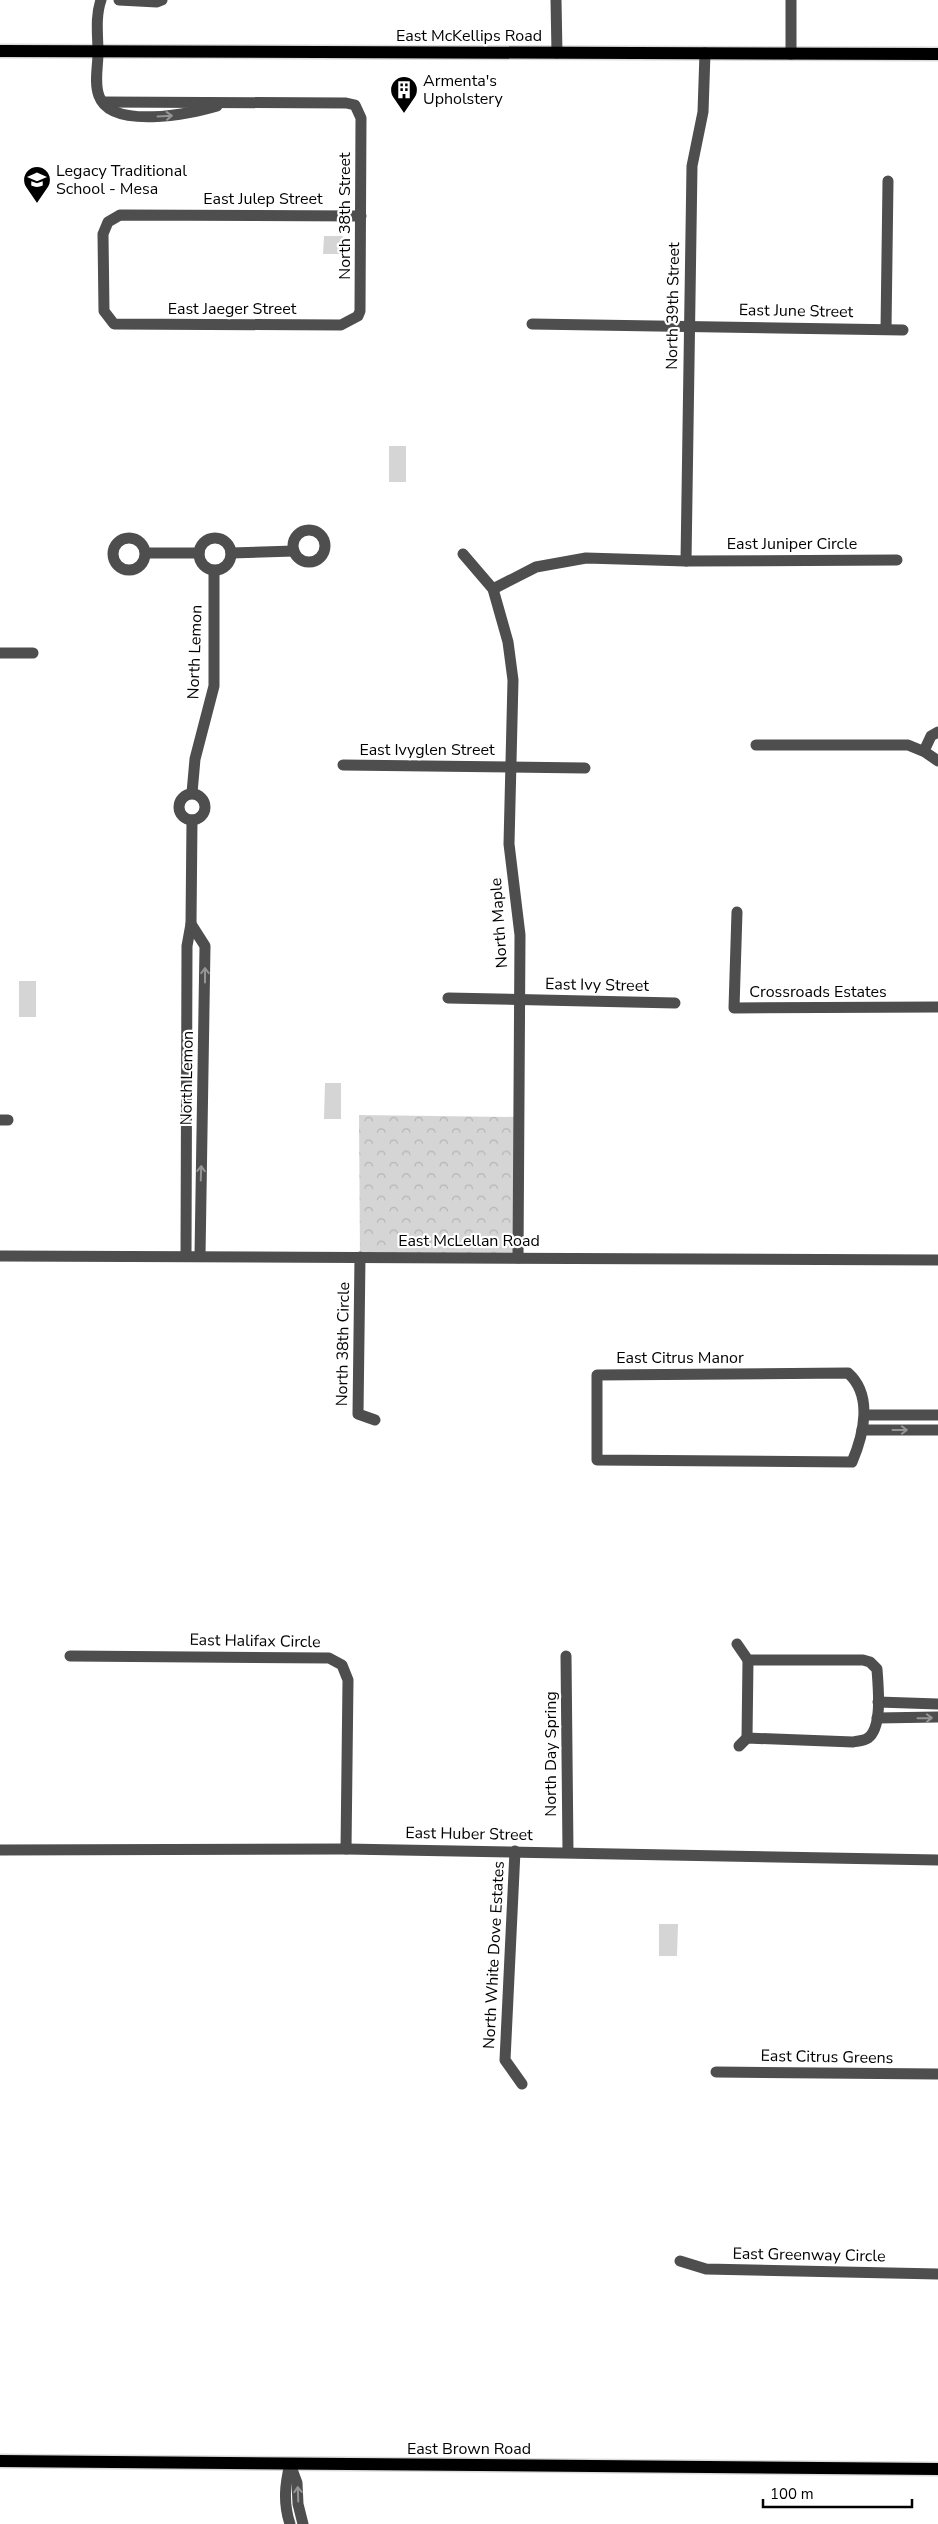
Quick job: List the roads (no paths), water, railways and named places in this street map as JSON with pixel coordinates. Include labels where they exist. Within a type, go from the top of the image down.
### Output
[{"type":"main road","name":"East McKellips Road","points":[[0,51],[938,54]]},
{"type":"main road","name":"East Brown Road","points":[[0,2461],[938,2469]]},
{"type":"street","points":[[102,0],[98,12],[98,51],[99,96],[103,102],[123,116],[144,117],[190,113],[229,102]]},
{"type":"street","points":[[118,0],[157,2],[162,0]]},
{"type":"street","points":[[556,0],[557,53]]},
{"type":"street","points":[[790,54],[791,0]]},
{"type":"street","name":"North 39th Street","points":[[686,561],[692,166],[703,112],[705,53]]},
{"type":"street","points":[[103,102],[229,102]]},
{"type":"street","points":[[143,102],[144,117]]},
{"type":"street","name":"North 38th Street","points":[[229,102],[346,103],[355,105],[360,110],[360,311],[355,319]]},
{"type":"street","points":[[886,329],[888,181]]},
{"type":"street","name":"East Julep Street","points":[[110,321],[104,311],[103,234],[108,222],[120,214],[361,216]]},
{"type":"street","name":"East Jaeger Street","points":[[110,321],[119,325],[340,325],[355,319]]},
{"type":"street","name":"East June Street","points":[[532,324],[903,330]]},
{"type":"street","points":[[214,538],[228,544],[231,553],[225,568],[214,571],[204,566],[199,553],[205,542],[214,538]]},
{"type":"street","points":[[231,553],[294,551]]},
{"type":"street","points":[[146,552],[199,553]]},
{"type":"street","points":[[463,554],[493,589]]},
{"type":"street","name":"East Juniper Circle","points":[[493,589],[536,567],[586,558],[686,561],[897,560]]},
{"type":"street","name":"North Lemon","points":[[192,793],[195,759],[214,686],[214,571]]},
{"type":"street","name":"North Maple","points":[[493,589],[508,642],[513,680],[509,844],[520,935],[518,1258]]},
{"type":"street","points":[[0,653],[33,653]]},
{"type":"street","points":[[924,751],[931,736],[938,732]]},
{"type":"street","points":[[756,744],[908,745],[924,751],[938,761]]},
{"type":"street","name":"East Ivyglen Street","points":[[342,765],[586,768]]},
{"type":"street","points":[[192,793],[201,797],[206,807],[201,816],[192,820],[183,817],[179,808],[182,798],[192,793]]},
{"type":"street","name":"North Lemon","points":[[186,1256],[187,946],[191,924],[192,820]]},
{"type":"street","name":"Crossroads Estates","points":[[737,912],[734,1008],[938,1007]]},
{"type":"street","name":"North Lemon","points":[[191,924],[205,946],[200,1256]]},
{"type":"street","name":"East Ivy Street","points":[[448,998],[675,1003]]},
{"type":"street","points":[[188,1002],[205,1002]]},
{"type":"street","points":[[187,1153],[202,1154]]},
{"type":"street","points":[[186,1198],[200,1198]]},
{"type":"street","points":[[186,1220],[200,1221]]},
{"type":"street","name":"East McLellan Road","points":[[0,1256],[938,1260]]},
{"type":"street","name":"North 38th Circle","points":[[360,1257],[358,1414],[375,1420]]},
{"type":"street","name":"East Citrus Manor","points":[[848,1373],[859,1383],[865,1415],[862,1430],[859,1446],[852,1462],[597,1460],[597,1375],[848,1373]]},
{"type":"street","points":[[865,1415],[938,1415]]},
{"type":"street","points":[[862,1430],[938,1430]]},
{"type":"street","points":[[738,1644],[748,1660],[743,1742],[853,1742],[868,1738],[874,1729],[878,1718],[877,1669],[870,1662],[863,1660],[748,1660]]},
{"type":"street","name":"East Halifax Circle","points":[[70,1656],[329,1658],[342,1665],[348,1680],[346,1849]]},
{"type":"street","name":"North Day Spring","points":[[566,1656],[568,1852]]},
{"type":"street","points":[[878,1702],[938,1704]]},
{"type":"street","points":[[902,1718],[903,1702]]},
{"type":"street","points":[[878,1718],[938,1717]]},
{"type":"street","name":"East Huber Street","points":[[0,1850],[346,1849],[938,1860]]},
{"type":"street","name":"North White Dove Estates","points":[[515,1851],[505,2060],[522,2084]]},
{"type":"street","name":"East Citrus Greens","points":[[716,2072],[938,2074]]},
{"type":"street","name":"East Greenway Circle","points":[[680,2260],[706,2270],[938,2274]]},
{"type":"street","points":[[290,2464],[286,2482],[286,2507],[290,2524]]},
{"type":"street","points":[[290,2464],[297,2483],[298,2504],[303,2524]]},
{"type":"place","name":"Armenta's Upholstery","points":[[404,114]]},
{"type":"place","name":"Legacy Traditional School - Mesa","points":[[37,204]]}]
